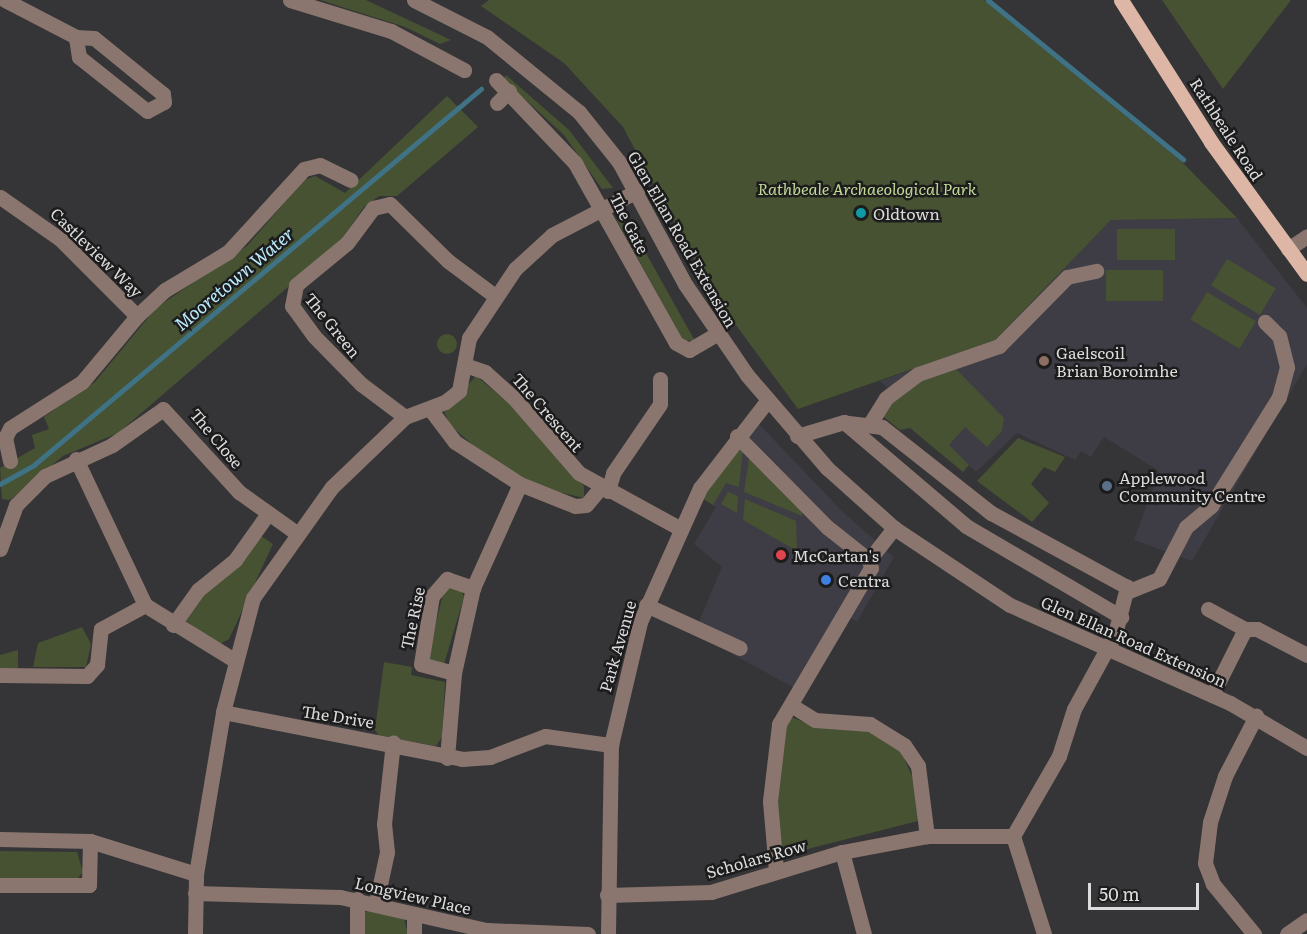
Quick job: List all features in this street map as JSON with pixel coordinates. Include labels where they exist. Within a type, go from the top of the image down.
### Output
[{"type":"main road","name":"Rathbeale Road","points":[[1122,0],[1211,142],[1307,274]]},
{"type":"street","points":[[0,4],[4,0],[76,37],[94,38],[163,94],[164,102],[147,111],[79,57],[76,37]]},
{"type":"street","points":[[290,0],[391,31],[464,70]]},
{"type":"street","name":"Glen Ellan Road Extension","points":[[414,0],[488,37],[547,82],[598,135],[637,191],[717,334],[767,401],[797,436],[894,528],[1001,600],[1107,652],[1212,695],[1305,741]]},
{"type":"street","name":"The Gate","points":[[496,80],[509,91],[575,163],[676,344],[689,350],[717,334]]},
{"type":"street","points":[[497,103],[509,91]]},
{"type":"street","points":[[10,461],[5,435],[10,428],[82,382],[137,316],[165,290],[228,252],[303,169],[320,165],[351,180]]},
{"type":"street","points":[[195,934],[196,874],[222,712],[234,660],[254,598],[295,532],[332,487],[405,417],[430,408],[459,391],[469,338],[495,296],[552,236],[637,191]]},
{"type":"street","name":"Castleview Way","points":[[0,197],[60,238],[137,316]]},
{"type":"street","name":"The Green","points":[[405,417],[361,384],[315,336],[292,306],[296,285],[324,266],[366,214],[382,203],[400,209],[448,261],[495,296]]},
{"type":"street","points":[[1288,249],[1307,236]]},
{"type":"street","points":[[871,422],[886,398],[918,374],[999,346],[1067,277],[1095,271]]},
{"type":"street","points":[[1129,591],[1159,579],[1186,527],[1211,506],[1278,398],[1287,367],[1279,336],[1265,322]]},
{"type":"street","name":"The Crescent","points":[[465,365],[494,378],[556,450],[604,489],[679,528]]},
{"type":"street","points":[[430,408],[455,442],[520,484],[575,506],[586,505],[604,489],[660,404],[660,379]]},
{"type":"street","name":"Park Avenue","points":[[608,934],[611,745],[646,605],[679,528],[737,436],[767,401]]},
{"type":"street","name":"The Close","points":[[0,549],[6,511],[45,476],[76,459],[112,445],[163,409],[267,515],[295,532]]},
{"type":"street","points":[[844,422],[966,526],[1121,618]]},
{"type":"street","points":[[797,436],[844,422],[871,422],[991,513],[1129,591]]},
{"type":"street","points":[[737,436],[827,527],[869,560],[871,568],[779,724],[770,801],[776,870]]},
{"type":"street","points":[[76,459],[145,605],[173,625],[234,660]]},
{"type":"street","points":[[447,758],[454,673],[473,588],[520,484]]},
{"type":"street","points":[[173,625],[198,590],[236,560],[267,515]]},
{"type":"street","points":[[869,560],[894,528]]},
{"type":"street","name":"The Rise","points":[[454,673],[421,664],[432,596],[447,579],[473,588]]},
{"type":"street","points":[[1044,934],[1012,836],[1059,756],[1074,709],[1107,652],[1129,591]]},
{"type":"street","points":[[0,675],[87,676],[96,665],[101,629],[145,605]]},
{"type":"street","points":[[646,605],[740,648]]},
{"type":"street","points":[[1208,609],[1245,629],[1257,629],[1307,655]]},
{"type":"street","points":[[1212,695],[1245,629]]},
{"type":"street","points":[[791,705],[815,720],[870,724],[904,745],[918,766],[927,836]]},
{"type":"street","name":"The Drive","points":[[222,712],[393,742],[447,758],[490,757],[545,736],[611,745]]},
{"type":"street","points":[[1254,934],[1213,884],[1205,863],[1210,822],[1225,776],[1256,716]]},
{"type":"street","points":[[376,903],[387,852],[384,825],[393,742]]},
{"type":"street","name":"Scholars Row","points":[[608,895],[711,892],[776,870],[842,852],[927,836],[1012,836]]},
{"type":"street","points":[[0,839],[90,841],[196,874]]},
{"type":"street","points":[[0,885],[89,885],[90,841]]},
{"type":"street","points":[[842,852],[864,934]]},
{"type":"street","name":"Longview Place","points":[[195,893],[357,899],[414,914],[503,932],[588,934]]},
{"type":"street","points":[[357,899],[357,934]]},
{"type":"street","points":[[414,914],[414,934]]},
{"type":"street","points":[[1287,934],[1307,920]]},
{"type":"shaded area","points":[[1237,218],[1307,308],[1307,364],[1192,561],[1134,540],[1159,471],[1104,437],[1091,457],[1081,451],[1075,460],[1017,433],[976,472],[880,381],[995,340],[1111,220]]},
{"type":"shaded area","points":[[757,422],[843,512],[894,557],[857,622],[849,617],[805,694],[694,633],[722,567],[694,544],[716,507],[702,498]]},
{"type":"green space","points":[[320,0],[366,0],[451,40],[440,44],[405,27]]},
{"type":"green space","name":"Rathbeale Archaeological Park","points":[[489,0],[984,0],[1183,163],[1237,218],[1111,220],[995,340],[798,409],[710,290],[623,127],[564,63],[481,6]]},
{"type":"green space","points":[[1162,0],[1291,0],[1223,89]]},
{"type":"green space","points":[[506,75],[569,130],[613,188],[602,189],[564,135],[503,79]]},
{"type":"green space","points":[[447,96],[478,127],[397,196],[379,196],[364,207],[338,244],[118,433],[63,456],[10,500],[2,499],[0,468],[35,448],[32,435],[49,429],[44,417],[95,382],[156,308],[247,246],[304,180],[315,176],[345,193]]},
{"type":"green space","points":[[616,219],[628,221],[695,341],[683,340]]},
{"type":"green space","points":[[1117,229],[1175,229],[1175,260],[1117,260]]},
{"type":"green space","points":[[1227,259],[1276,288],[1260,315],[1211,286]]},
{"type":"green space","points":[[1106,270],[1163,270],[1163,301],[1106,301]]},
{"type":"green space","points":[[1207,292],[1256,321],[1239,349],[1191,319]]},
{"type":"green space","points":[[443,334],[451,334],[457,340],[457,348],[451,354],[443,354],[437,348],[437,340]]},
{"type":"green space","points":[[954,367],[1004,418],[1002,431],[987,447],[965,427],[949,445],[969,465],[963,472],[910,428],[900,430],[880,414],[915,382]]},
{"type":"green space","points":[[476,376],[510,404],[584,486],[584,498],[546,489],[490,460],[450,425],[444,411]]},
{"type":"green space","points":[[1018,438],[1065,457],[1055,472],[1044,467],[1031,484],[1049,503],[1032,522],[977,481]]},
{"type":"green space","points":[[737,447],[743,449],[739,487],[726,483],[713,505],[702,498]]},
{"type":"green space","points":[[749,458],[802,512],[802,516],[744,492]]},
{"type":"green space","points":[[728,492],[738,496],[737,513],[721,504]]},
{"type":"green space","points":[[745,499],[796,521],[797,551],[743,520]]},
{"type":"green space","points":[[261,536],[273,544],[229,639],[218,645],[185,620],[197,601],[235,569]]},
{"type":"green space","points":[[445,586],[461,590],[464,597],[444,664],[427,659]]},
{"type":"green space","points":[[82,627],[91,644],[86,667],[33,667],[38,643]]},
{"type":"green space","points":[[18,650],[18,668],[0,668],[0,655]]},
{"type":"green space","points":[[384,662],[412,667],[411,675],[445,682],[442,737],[436,746],[379,736],[375,730]]},
{"type":"green space","points":[[791,717],[815,726],[871,731],[901,751],[915,783],[918,821],[780,856],[775,804],[785,728]]},
{"type":"green space","points":[[0,851],[77,852],[83,872],[77,879],[0,878]]},
{"type":"green space","points":[[369,910],[404,919],[408,934],[363,934],[363,913]]},
{"type":"waterway","points":[[988,0],[1183,159]]},
{"type":"waterway","name":"Mooretown Water","points":[[0,484],[34,465],[481,89]]},
{"type":"place","name":"Oldtown","points":[[861,213]]},
{"type":"place","name":"Gaelscoil Brian Boroimhe","points":[[1044,361]]},
{"type":"place","name":"Applewood Community Centre","points":[[1107,486]]},
{"type":"place","name":"McCartan's","points":[[781,555]]},
{"type":"place","name":"Centra","points":[[826,580]]}]
